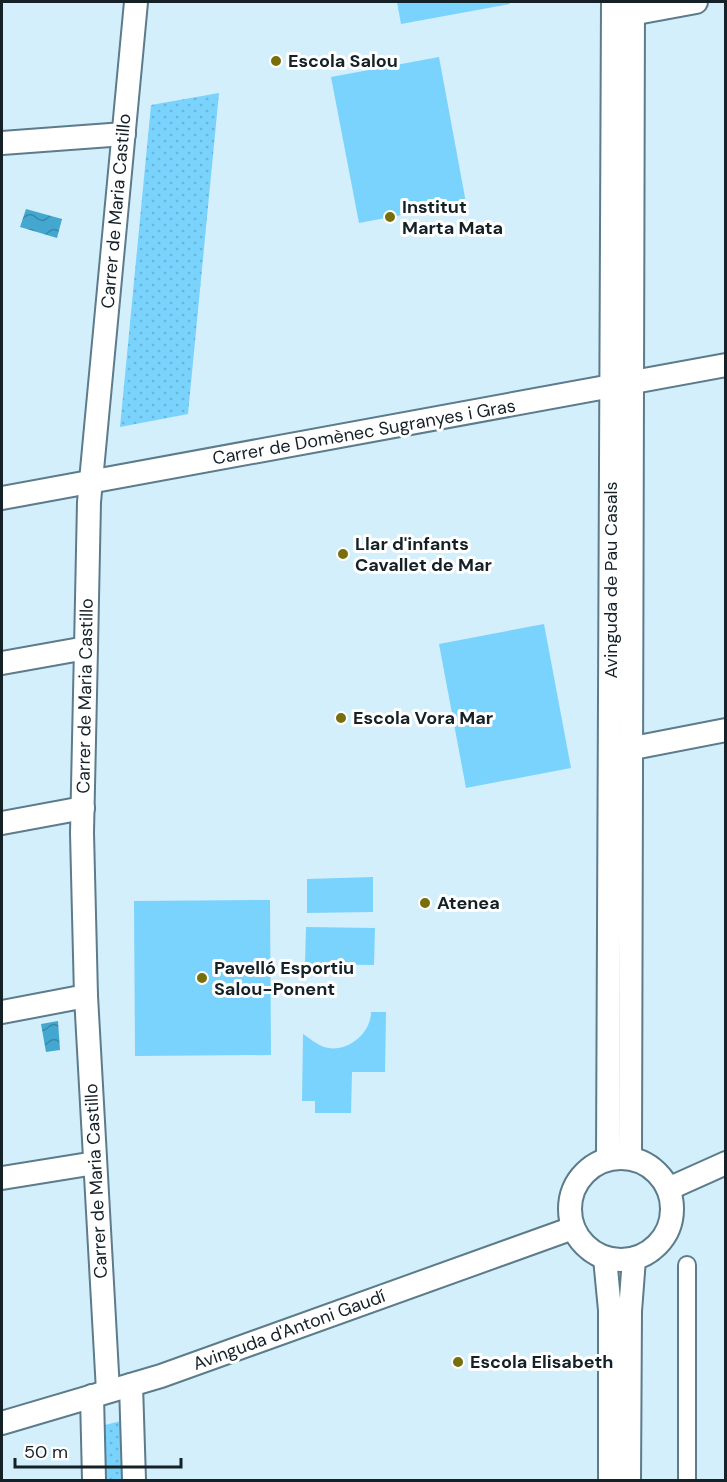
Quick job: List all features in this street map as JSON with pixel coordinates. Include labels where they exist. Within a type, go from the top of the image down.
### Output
[{"type":"street","name":"Carrer de Maria Castillo","points":[[94,1480],[100,1394],[95,1162],[86,996],[82,808],[86,648],[92,482],[136,2]]},
{"type":"street","points":[[623,8],[696,2]]},
{"type":"street","name":"Avinguda de Pau Casals","points":[[619,1159],[623,8]]},
{"type":"street","points":[[2,143],[124,134]]},
{"type":"street","name":"Carrer de Domènec Sugranyes i Gras","points":[[2,498],[726,365]]},
{"type":"street","points":[[2,663],[86,648]]},
{"type":"street","points":[[621,750],[726,730]]},
{"type":"street","points":[[2,823],[82,808]]},
{"type":"street","points":[[2,1012],[86,996]]},
{"type":"street","points":[[619,1159],[657,1172],[668,1189],[672,1208],[669,1227],[652,1250],[634,1259],[620,1261],[605,1258],[586,1246],[573,1228],[569,1209],[577,1181],[590,1168],[619,1159]]},
{"type":"street","points":[[2,1179],[95,1162]]},
{"type":"street","points":[[668,1189],[726,1163]]},
{"type":"street","name":"Avinguda d'Antoni Gaudí","points":[[2,1423],[131,1385],[573,1228]]},
{"type":"street","points":[[605,1258],[610,1310],[610,1480]]},
{"type":"street","points":[[629,1480],[630,1311],[634,1259]]},
{"type":"street","points":[[687,1265],[687,1480]]},
{"type":"street","points":[[131,1385],[134,1480]]},
{"type":"shaded area","points":[[397,2],[509,2],[510,4],[401,24]]},
{"type":"shaded area","points":[[439,57],[466,203],[359,223],[331,77]]},
{"type":"shaded area","points":[[219,93],[188,414],[120,427],[151,105]]},
{"type":"shaded area","points":[[544,624],[571,768],[466,788],[439,644]]},
{"type":"shaded area","points":[[373,877],[373,912],[307,913],[307,879]]},
{"type":"shaded area","name":"Pavelló Esportiu Salou-Ponent","points":[[270,900],[271,1055],[135,1056],[134,901]]},
{"type":"shaded area","points":[[306,927],[375,928],[374,965],[305,964]]},
{"type":"shaded area","points":[[371,1012],[386,1012],[385,1072],[352,1072],[351,1113],[315,1113],[315,1101],[302,1101],[303,1034],[324,1047],[341,1048],[362,1035],[367,1028]]},
{"type":"shaded area","points":[[121,1421],[122,1480],[105,1480],[105,1425]]},
{"type":"water","points":[[26,209],[62,219],[57,238],[20,227]]},
{"type":"water","points":[[58,1021],[60,1050],[46,1052],[41,1024]]},
{"type":"place","name":"Escola Salou","points":[[276,61]]},
{"type":"place","name":"Institut Marta Mata","points":[[390,217]]},
{"type":"place","name":"Llar d'infants Cavallet de Mar","points":[[343,554]]},
{"type":"place","name":"Escola Vora Mar","points":[[341,718]]},
{"type":"place","name":"Atenea","points":[[425,903]]},
{"type":"place","name":"Pavelló Esportiu Salou-Ponent","points":[[202,978]]},
{"type":"place","name":"Escola Elisabeth","points":[[458,1362]]}]
